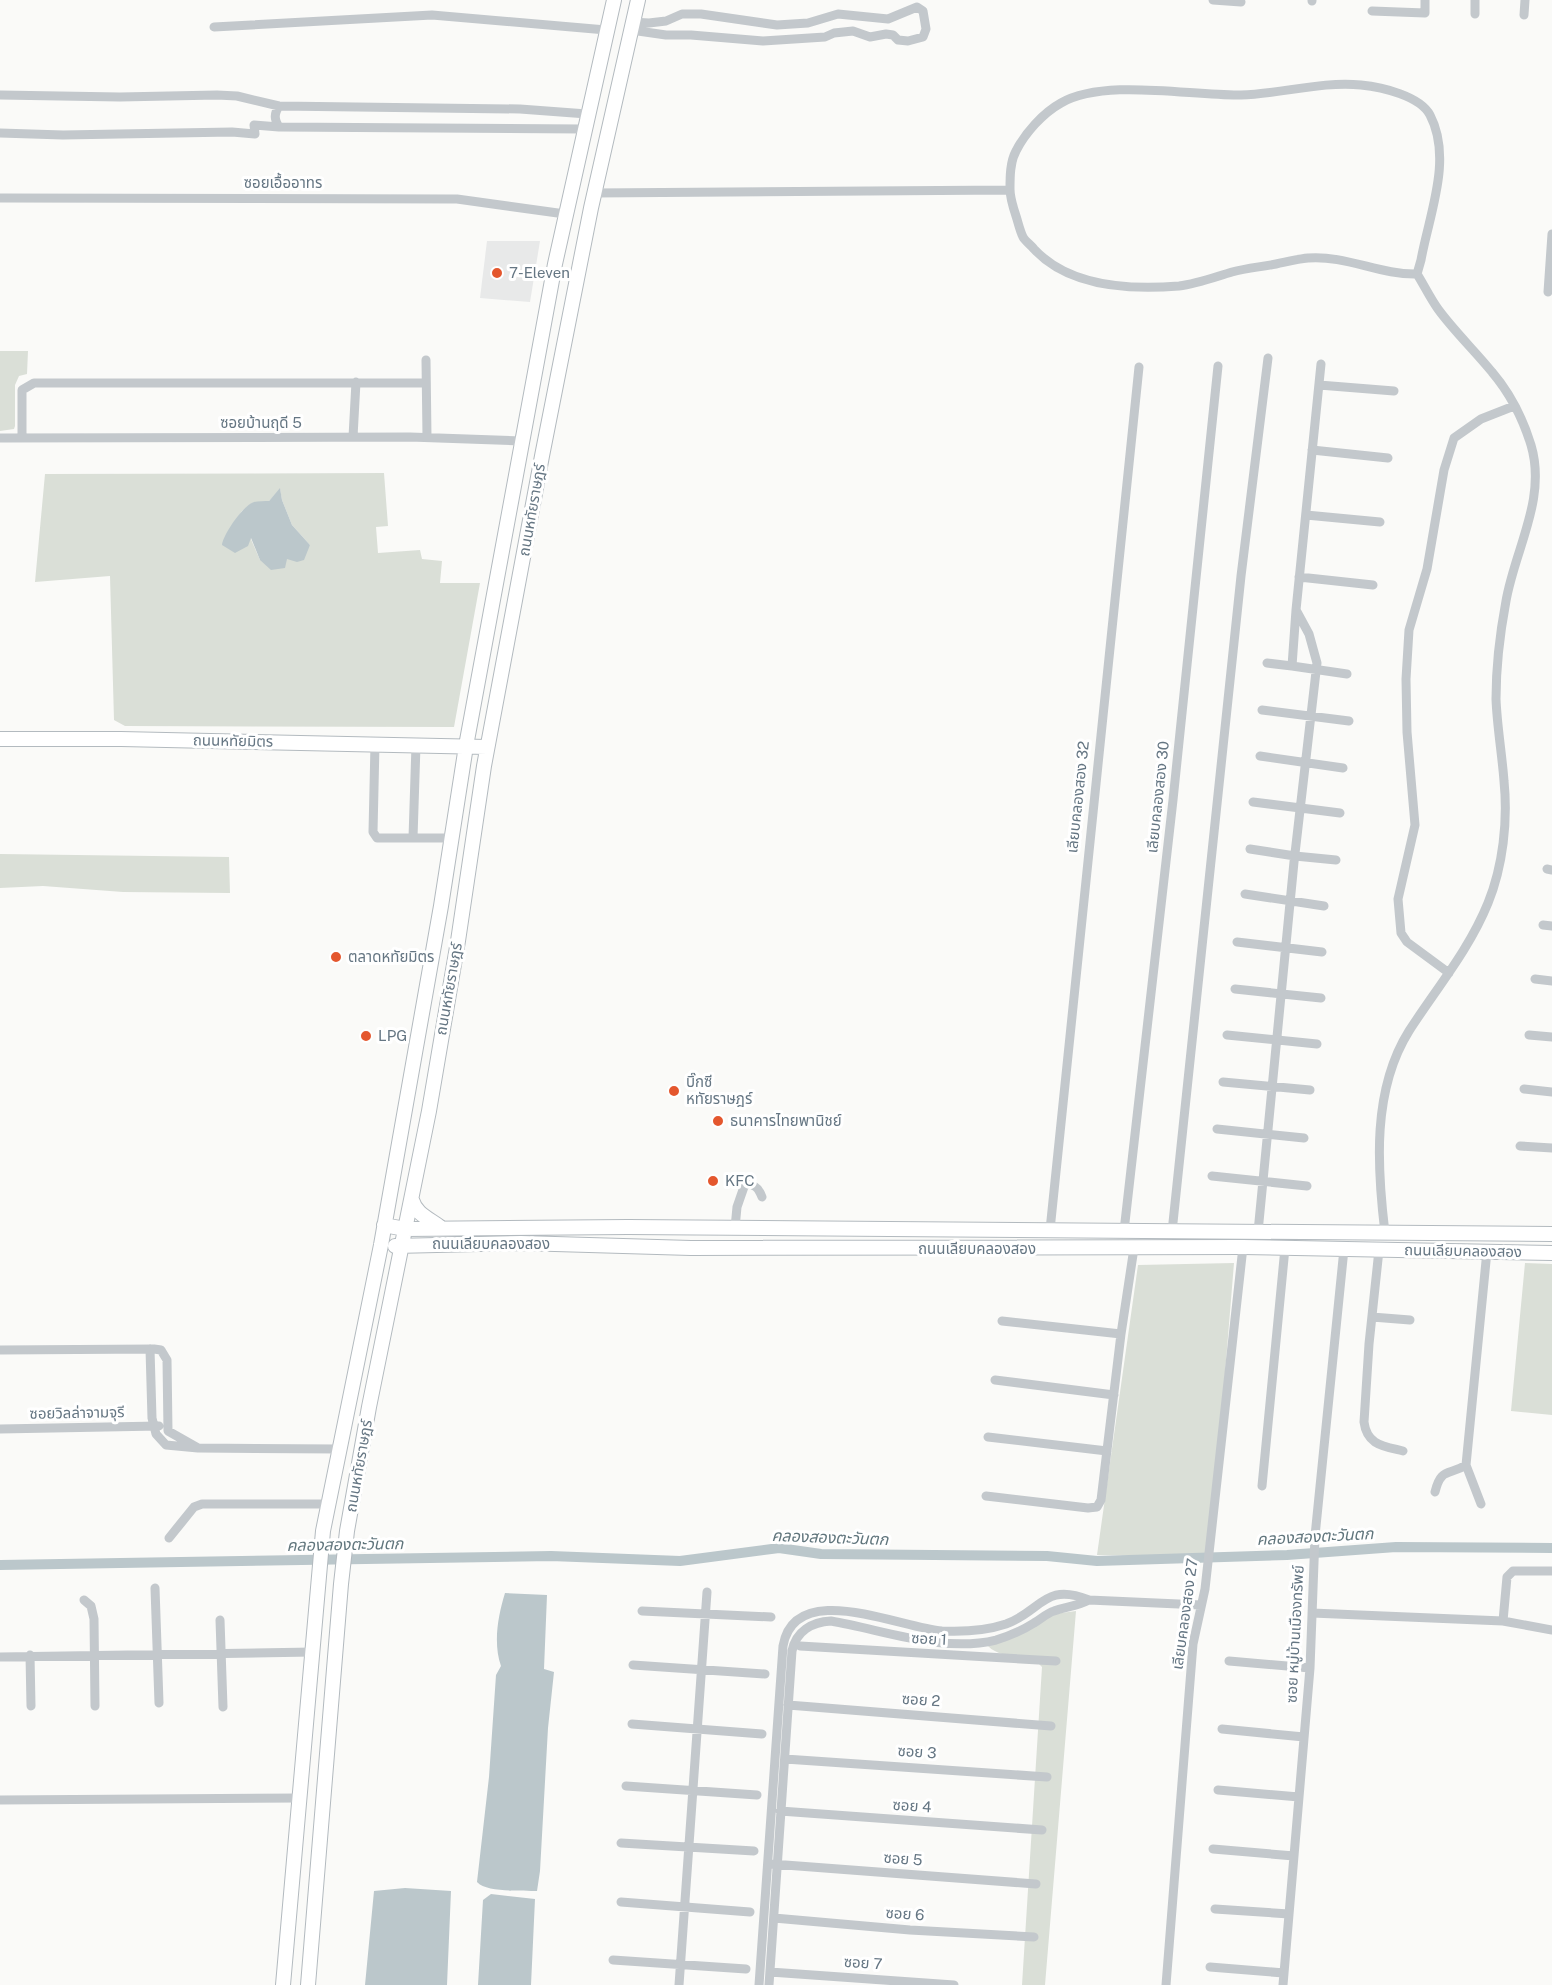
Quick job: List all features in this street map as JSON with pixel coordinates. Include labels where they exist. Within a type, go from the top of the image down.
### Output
[{"type":"main road","name":"ถนนหทัยราษฎร์","points":[[284,1985],[323,1531],[381,1245],[441,906],[466,746],[565,214],[614,0]]},
{"type":"main road","name":"ถนนหทัยราษฎร์","points":[[309,1985],[340,1584],[347,1531],[397,1264],[412,1200],[458,941],[487,747],[542,456],[594,193],[638,0]]},
{"type":"main road","name":"ถนนหทัยมิตร","points":[[0,739],[121,739],[487,747]]},
{"type":"main road","points":[[412,1200],[419,1213],[440,1227]]},
{"type":"main road","name":"ถนนเลียบคลองสอง","points":[[384,1225],[405,1229],[440,1227],[878,1228],[1552,1234]]},
{"type":"main road","points":[[878,1228],[879,1249]]},
{"type":"main road","name":"ถนนเลียบคลองสอง","points":[[381,1245],[401,1247],[429,1244],[521,1243],[692,1248],[1285,1248],[1552,1253]]},
{"type":"main road","points":[[397,1264],[415,1250],[429,1244]]},
{"type":"street","points":[[1213,0],[1241,3]]},
{"type":"street","points":[[1372,11],[1425,13],[1425,0]]},
{"type":"street","points":[[1474,14],[1475,0]]},
{"type":"street","points":[[1524,15],[1525,0]]},
{"type":"street","points":[[916,7],[923,11],[926,19],[923,37],[917,40],[898,40],[893,35],[886,34],[870,37],[853,31],[834,33],[825,38],[763,41],[666,35],[632,26],[666,21],[682,14],[701,14],[777,25],[808,23],[838,14],[888,19],[916,7]]},
{"type":"street","points":[[214,27],[432,15],[606,30]]},
{"type":"street","points":[[666,21],[666,35]]},
{"type":"street","points":[[808,23],[810,39]]},
{"type":"street","points":[[1385,1233],[1379,1187],[1380,1116],[1395,1061],[1408,1032],[1449,973],[1488,903],[1496,880],[1503,838],[1505,783],[1496,700],[1497,672],[1506,597],[1526,536],[1533,507],[1535,479],[1532,448],[1514,406],[1494,374],[1438,309],[1417,274],[1438,175],[1441,150],[1436,129],[1429,113],[1416,101],[1362,85],[1331,85],[1242,95],[1111,90],[1063,101],[1048,111],[1015,152],[1010,175],[1010,196],[1023,237],[1041,256],[1062,270],[1088,280],[1138,287],[1179,286],[1256,267],[1306,258],[1328,258],[1401,274],[1417,274]]},
{"type":"street","points":[[0,95],[120,98],[217,95],[237,96],[279,106],[520,109],[587,114]]},
{"type":"street","points":[[279,106],[275,113],[275,121],[279,127]]},
{"type":"street","points":[[394,108],[394,127]]},
{"type":"street","points":[[0,133],[63,135],[232,132],[255,134],[254,125],[584,129]]},
{"type":"street","points":[[594,193],[1010,190]]},
{"type":"street","name":"ซอยเอื้ออาทร","points":[[0,198],[457,199],[565,214]]},
{"type":"street","points":[[1548,292],[1552,234]]},
{"type":"street","points":[[1172,1232],[1241,576],[1268,358]]},
{"type":"street","points":[[426,360],[427,437]]},
{"type":"street","points":[[1292,666],[1321,364]]},
{"type":"street","name":"เลียบคลองสอง 30","points":[[1124,1231],[1173,800],[1218,366]]},
{"type":"street","name":"เลียบคลองสอง 32","points":[[1050,1230],[1139,367]]},
{"type":"street","points":[[353,437],[356,382]]},
{"type":"street","points":[[22,438],[22,390],[34,383],[426,383]]},
{"type":"street","points":[[1319,385],[1394,391]]},
{"type":"street","points":[[1449,973],[1407,942],[1401,933],[1398,899],[1415,825],[1406,710],[1406,660],[1409,630],[1426,569],[1444,470],[1454,438],[1481,419],[1514,406]]},
{"type":"street","name":"ซอยบ้านฤดี 5","points":[[0,438],[427,437],[522,441]]},
{"type":"street","points":[[1312,450],[1388,458]]},
{"type":"street","points":[[1306,515],[1380,522]]},
{"type":"street","points":[[1299,577],[1373,585]]},
{"type":"street","points":[[1258,1232],[1290,902],[1317,663],[1309,634],[1296,610]]},
{"type":"street","points":[[1267,663],[1347,674]]},
{"type":"street","points":[[1262,710],[1349,721]]},
{"type":"street","points":[[375,744],[373,832],[377,838],[450,837]]},
{"type":"street","points":[[412,838],[416,745]]},
{"type":"street","points":[[1260,756],[1343,768]]},
{"type":"street","points":[[1253,802],[1340,813]]},
{"type":"street","points":[[1250,849],[1336,860]]},
{"type":"street","points":[[1245,894],[1324,906]]},
{"type":"street","points":[[1237,942],[1322,952]]},
{"type":"street","points":[[1535,979],[1552,981]]},
{"type":"street","points":[[1234,989],[1321,998]]},
{"type":"street","points":[[1227,1035],[1317,1044]]},
{"type":"street","points":[[1529,1035],[1552,1037]]},
{"type":"street","points":[[1223,1082],[1310,1090]]},
{"type":"street","points":[[1524,1089],[1552,1092]]},
{"type":"street","points":[[1217,1129],[1305,1138]]},
{"type":"street","points":[[1520,1146],[1552,1148]]},
{"type":"street","points":[[1212,1176],[1307,1186]]},
{"type":"street","points":[[735,1228],[737,1207],[745,1184],[759,1189],[762,1197]]},
{"type":"street","points":[[986,1496],[1088,1508],[1097,1507],[1101,1500],[1134,1248]]},
{"type":"street","name":"เลียบคลองสอง 27","points":[[1166,1985],[1193,1644],[1201,1605],[1214,1505],[1243,1248]]},
{"type":"street","points":[[1262,1486],[1285,1248]]},
{"type":"street","name":"ซอย หมู่บ้านเมืองทรัพย์","points":[[1283,1985],[1310,1668],[1315,1536],[1344,1249]]},
{"type":"street","points":[[1379,1250],[1372,1317],[1365,1432],[1378,1444],[1403,1451]]},
{"type":"street","points":[[1481,1504],[1466,1465],[1487,1251]]},
{"type":"street","points":[[1372,1317],[1410,1320]]},
{"type":"street","points":[[1002,1321],[1121,1334]]},
{"type":"street","points":[[150,1349],[152,1418],[156,1434],[166,1445],[198,1448],[339,1449]]},
{"type":"street","points":[[0,1350],[161,1350],[167,1360],[168,1431],[198,1448]]},
{"type":"street","points":[[995,1380],[1114,1395]]},
{"type":"street","name":"ซอยวิลล่าจามจุรี","points":[[0,1429],[168,1426]]},
{"type":"street","points":[[988,1437],[1107,1451]]},
{"type":"street","points":[[1435,1492],[1441,1476],[1466,1465]]},
{"type":"street","points":[[169,1538],[194,1507],[202,1504],[328,1504]]},
{"type":"street","points":[[1503,1621],[1507,1577],[1510,1573],[1513,1571],[1552,1571]]},
{"type":"street","points":[[154,1588],[159,1654],[159,1703]]},
{"type":"street","points":[[679,1985],[707,1592]]},
{"type":"street","points":[[759,1985],[783,1646],[786,1635],[800,1619],[820,1610],[858,1613],[921,1628],[964,1632],[986,1630],[1008,1623],[1062,1593],[1089,1600],[1201,1605]]},
{"type":"street","points":[[84,1599],[92,1606],[94,1618],[95,1706]]},
{"type":"street","points":[[769,1985],[793,1644],[802,1631],[815,1623],[831,1621],[923,1640],[973,1643],[996,1640],[1013,1634],[1052,1611],[1076,1607],[1089,1600]]},
{"type":"street","points":[[642,1611],[771,1617]]},
{"type":"street","points":[[1312,1612],[1503,1621],[1552,1630]]},
{"type":"street","points":[[220,1620],[223,1707]]},
{"type":"street","points":[[1008,1623],[1013,1634]]},
{"type":"street","points":[[921,1628],[927,1654]]},
{"type":"street","name":"ซอย 1","points":[[800,1646],[1056,1661]]},
{"type":"street","points":[[0,1657],[313,1652]]},
{"type":"street","points":[[30,1655],[31,1706]]},
{"type":"street","points":[[1229,1661],[1310,1668]]},
{"type":"street","points":[[633,1665],[765,1674]]},
{"type":"street","name":"ซอย 2","points":[[788,1705],[1051,1726]]},
{"type":"street","points":[[632,1724],[762,1734]]},
{"type":"street","points":[[1222,1730],[1304,1737]]},
{"type":"street","name":"ซอย 3","points":[[785,1759],[1047,1777]]},
{"type":"street","points":[[626,1786],[758,1795]]},
{"type":"street","points":[[1218,1790],[1299,1797]]},
{"type":"street","points":[[0,1800],[300,1798]]},
{"type":"street","name":"ซอย 4","points":[[780,1811],[1042,1830]]},
{"type":"street","points":[[621,1843],[754,1851]]},
{"type":"street","points":[[1213,1849],[1294,1856]]},
{"type":"street","name":"ซอย 5","points":[[767,1863],[1036,1884]]},
{"type":"street","points":[[621,1902],[750,1912]]},
{"type":"street","points":[[1215,1909],[1289,1914]]},
{"type":"street","name":"ซอย 6","points":[[774,1918],[910,1930],[1034,1936]]},
{"type":"street","points":[[613,1960],[746,1969]]},
{"type":"street","points":[[1210,1967],[1284,1973]]},
{"type":"street","name":"ซอย 7","points":[[770,1972],[954,1985]]},
{"type":"shaded area","points":[[487,241],[540,241],[530,302],[480,298]]},
{"type":"shaded area","points":[[0,351],[28,351],[27,374],[19,376],[15,385],[14,429],[0,431]]},
{"type":"shaded area","points":[[384,473],[388,526],[376,527],[378,553],[420,550],[422,559],[442,561],[440,583],[480,583],[454,727],[125,726],[114,720],[110,576],[35,582],[45,474]],"holes":[[[280,489],[292,525],[310,545],[287,559],[260,560],[250,537],[233,524],[242,511],[252,503],[269,501]]]},
{"type":"shaded area","points":[[280,488],[292,525],[310,545],[304,560],[297,562],[287,559],[285,568],[271,570],[260,560],[251,538],[248,546],[235,553],[222,545],[230,528],[244,509],[254,502],[269,501]]},
{"type":"shaded area","points":[[0,854],[229,857],[230,893],[123,892],[43,886],[0,888]]},
{"type":"shaded area","points":[[1234,1263],[1210,1557],[1097,1555],[1138,1265]]},
{"type":"shaded area","points":[[1525,1263],[1552,1264],[1552,1415],[1511,1411]]},
{"type":"shaded area","points":[[505,1593],[547,1595],[544,1669],[554,1672],[537,1891],[488,1888],[477,1882],[489,1777],[496,1675],[501,1666],[497,1648],[497,1630]]},
{"type":"shaded area","points":[[1076,1611],[1045,1985],[1022,1985],[1042,1667],[1030,1659],[1001,1654],[988,1646],[1054,1614]]},
{"type":"shaded area","points":[[405,1888],[451,1891],[447,1985],[365,1985],[374,1891]]},
{"type":"shaded area","points":[[491,1894],[535,1899],[531,1985],[478,1985],[483,1900]]},
{"type":"waterway","name":"คลองสองตะวันตก","points":[[0,1565],[551,1556],[680,1561],[779,1548],[821,1554],[1047,1556],[1097,1561],[1287,1555],[1396,1547],[1552,1548]]},
{"type":"place","name":"7-Eleven","points":[[497,273]]},
{"type":"place","name":"ตลาดหทัยมิตร","points":[[336,957]]},
{"type":"place","name":"LPG","points":[[366,1036]]},
{"type":"place","name":"บิ๊กซี หทัยราษฎร์","points":[[674,1091]]},
{"type":"place","name":"ธนาคารไทยพานิชย์","points":[[718,1121]]},
{"type":"place","name":"KFC","points":[[713,1181]]}]
